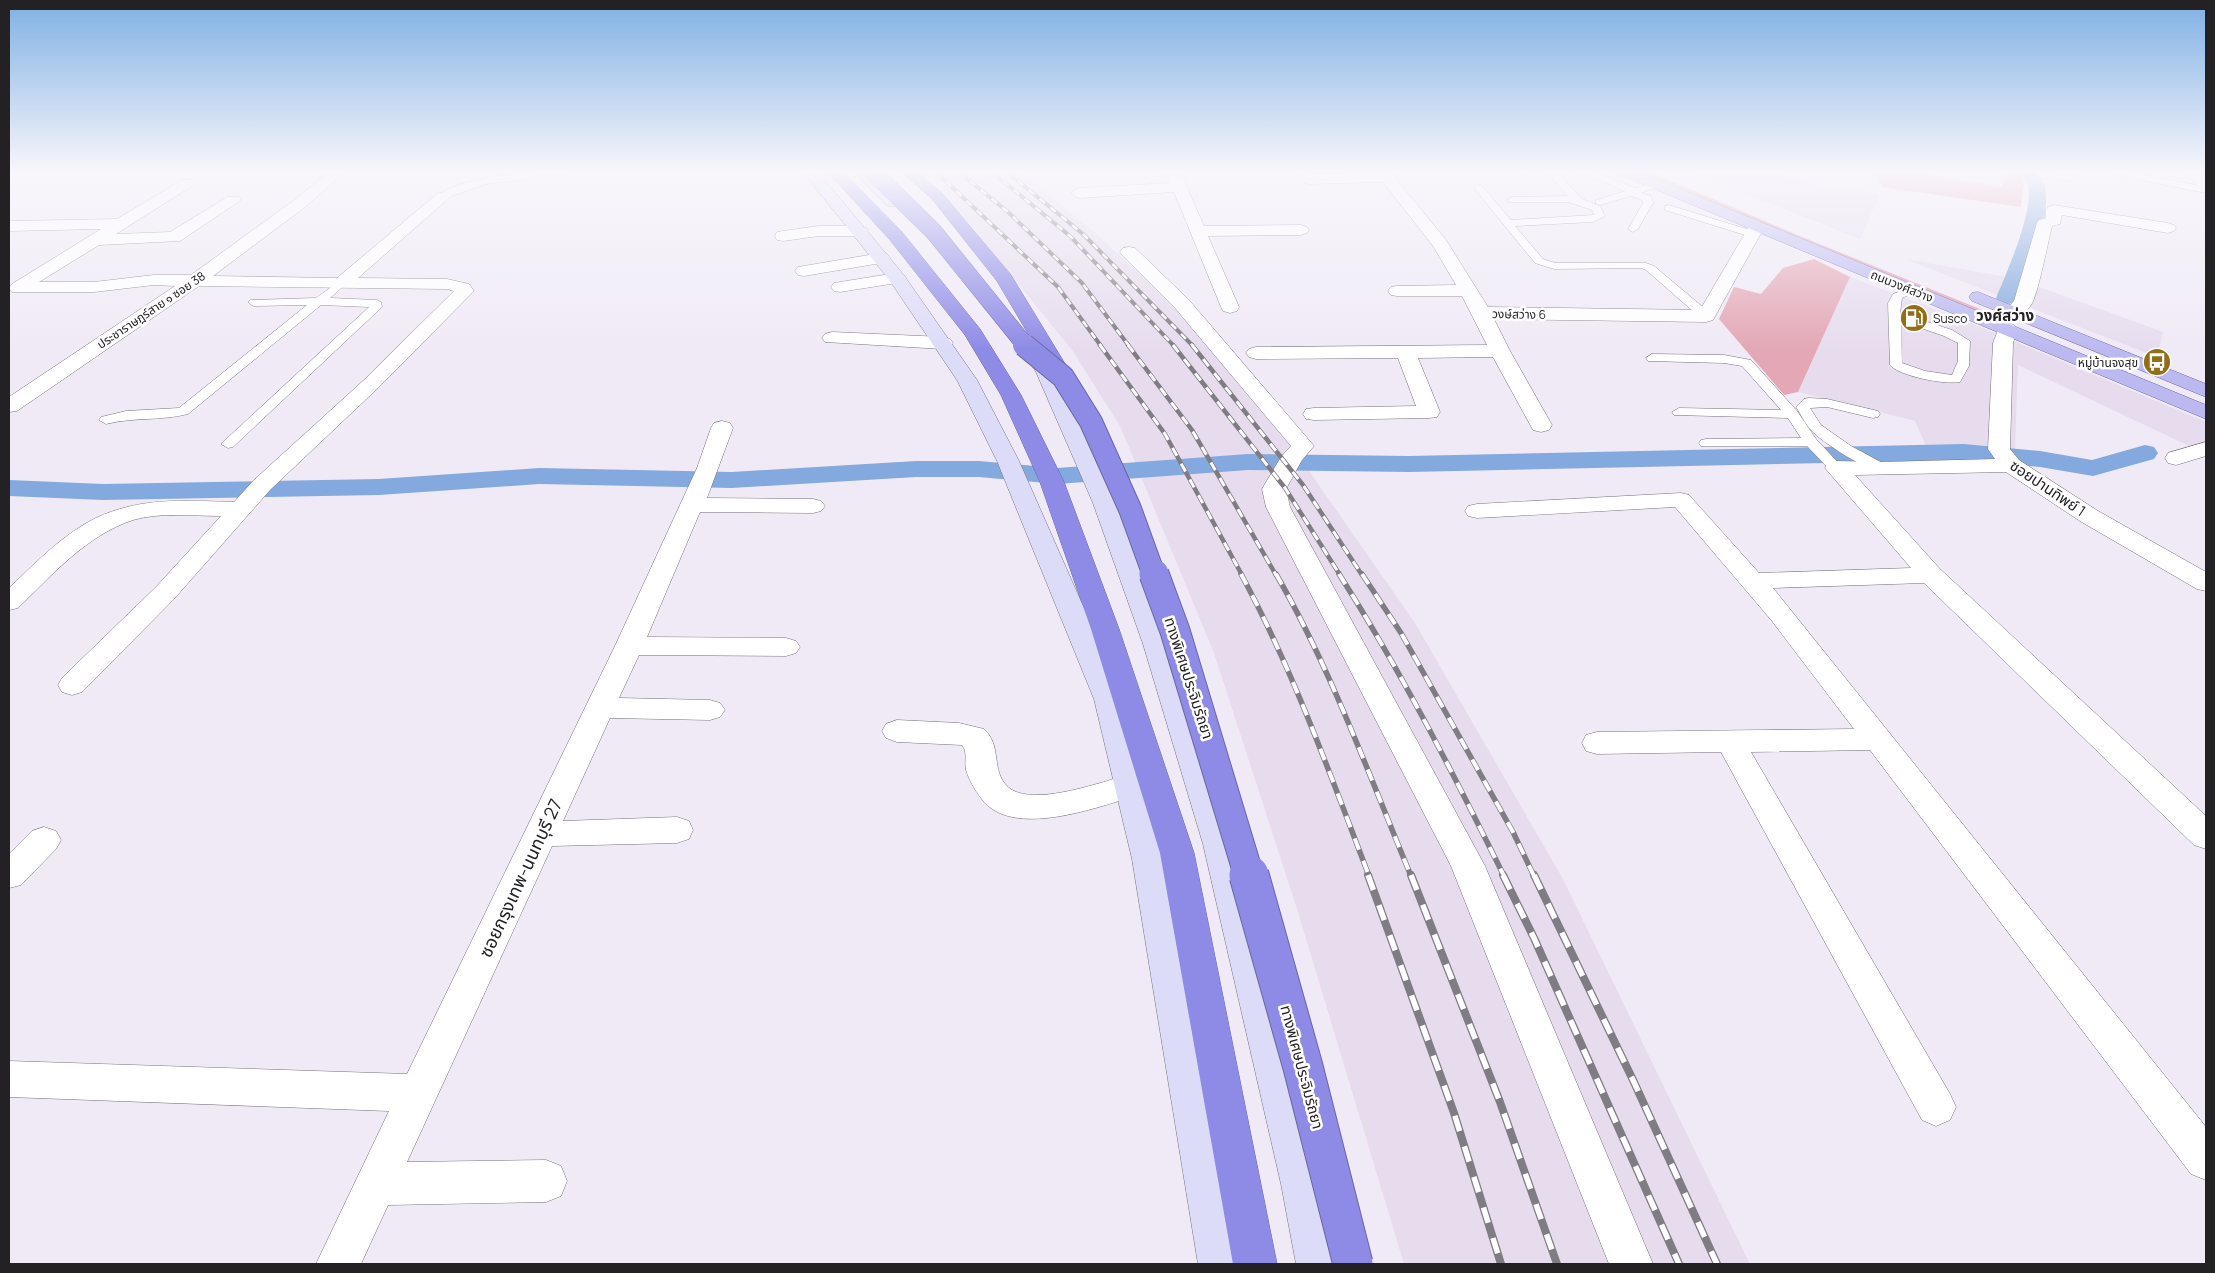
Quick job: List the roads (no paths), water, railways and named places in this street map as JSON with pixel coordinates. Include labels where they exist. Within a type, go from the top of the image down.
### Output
[{"type":"highway","points":[[892,231],[973,333],[1012,395],[1052,482],[1105,629],[1177,853],[1255,1264]]},
{"type":"highway","name":"ทางพิเศษประจิมรัถยา","points":[[933,231],[1022,343],[1063,377],[1091,422],[1130,509],[1175,631],[1240,844],[1303,1067],[1353,1264]]},
{"type":"highway","points":[[966,231],[1005,279],[1063,377]]},
{"type":"main road","points":[[924,231],[1016,327],[1046,372],[1108,513],[1157,644],[1220,844],[1302,1184],[1318,1264]]},
{"type":"main road","name":"ถนนวงศ์สว่าง","points":[[1760,231],[1919,280],[2011,320],[2206,412]]},
{"type":"main road","points":[[860,232],[897,278],[967,380],[1008,461],[1109,699],[1149,859],[1220,1264]]},
{"type":"main road","name":"ถนนวงศ์สว่าง","points":[[1961,290],[2011,320],[2206,391]]},
{"type":"street","points":[[13,290],[111,231]]},
{"type":"street","points":[[98,240],[174,237],[183,231]]},
{"type":"street","name":"ประชาราษฎร์สาย ๑ ซอย 38","points":[[9,406],[196,280],[262,231]]},
{"type":"street","points":[[341,283],[401,231]]},
{"type":"street","points":[[783,236],[816,231]]},
{"type":"street","points":[[836,231],[860,232]]},
{"type":"street","points":[[1198,231],[1230,307]]},
{"type":"street","points":[[1431,231],[1482,313]]},
{"type":"street","points":[[1706,316],[1754,231]]},
{"type":"street","name":"ซอยปานทิพย์ 1","points":[[2043,231],[2023,303],[2011,320],[2003,343],[2005,458],[2089,516],[2206,583]]},
{"type":"street","points":[[1129,252],[1182,304],[1303,446],[1289,462],[1274,489],[1278,507],[1468,866],[1631,1264]]},
{"type":"street","points":[[804,271],[881,258]]},
{"type":"street","points":[[840,287],[897,278]]},
{"type":"street","points":[[13,290],[76,288],[130,281],[196,280],[447,284],[457,285],[464,288],[465,291],[371,384],[250,498],[165,593],[72,684]]},
{"type":"street","points":[[1397,291],[1468,290]]},
{"type":"street","name":"วงษ์สว่าง 6","points":[[1541,425],[1500,351],[1482,313],[1706,316]]},
{"type":"street","points":[[832,338],[943,343]]},
{"type":"street","points":[[1256,353],[1500,351]]},
{"type":"street","points":[[1314,414],[1429,412],[1406,352]]},
{"type":"street","name":"ซอยกรุงเทพ-นนทบุรี 27","points":[[338,1264],[629,646],[699,488],[722,428]]},
{"type":"street","points":[[2176,458],[2206,449]]},
{"type":"street","points":[[1828,454],[1874,464],[2005,458]]},
{"type":"street","points":[[1828,454],[1931,575],[2206,836]]},
{"type":"street","points":[[699,488],[813,506]]},
{"type":"street","points":[[9,602],[70,547],[114,519],[129,514],[250,498]]},
{"type":"street","points":[[1477,510],[1681,500],[1782,615],[2206,1160]]},
{"type":"street","points":[[1751,581],[1931,575]]},
{"type":"street","points":[[629,646],[786,648]]},
{"type":"street","points":[[600,708],[710,710]]},
{"type":"street","points":[[897,731],[956,733],[972,736],[980,745],[982,773],[992,790],[1001,799],[1020,805],[1044,806],[1068,803],[1130,786]]},
{"type":"street","points":[[1596,743],[1878,738]]},
{"type":"street","points":[[1730,741],[1936,1107]]},
{"type":"street","points":[[540,834],[677,830]]},
{"type":"street","points":[[9,875],[44,840]]},
{"type":"street","points":[[9,1079],[419,1094]]},
{"type":"street","points":[[376,1184],[546,1181]]},
{"type":"lane","points":[[1514,231],[1543,264],[1554,266],[1642,265],[1650,268],[1706,316]]},
{"type":"lane","points":[[1896,316],[1948,333],[1964,341],[1965,352],[1962,371],[1955,379],[1923,374],[1896,365],[1896,316],[1894,303],[1897,296],[1919,280]]},
{"type":"lane","points":[[106,420],[126,415],[165,414],[183,411],[341,283]]},
{"type":"lane","points":[[228,444],[376,307],[377,304],[347,301],[254,302]]},
{"type":"lane","points":[[1652,358],[1724,359],[1746,363],[1828,454]]},
{"type":"lane","points":[[1828,454],[1816,428],[1803,407],[1809,402],[1827,403],[1874,414]]},
{"type":"lane","points":[[1679,412],[1792,414]]},
{"type":"lane","points":[[1706,443],[1828,454]]},
{"type":"waterway","points":[[2007,298],[2032,231]]},
{"type":"waterway","points":[[9,488],[103,492],[379,487],[539,476],[732,480],[916,469],[979,469],[1057,476],[1248,462],[1409,464],[1964,452],[2040,459],[2093,468],[2145,453]]},
{"type":"railway","points":[[999,231],[1058,287],[1101,346]]},
{"type":"railway","points":[[1028,231],[1082,283],[1129,346]]},
{"type":"railway","points":[[1064,231],[1174,346]]},
{"type":"railway","points":[[1080,231],[1193,346]]},
{"type":"railway","points":[[1100,345],[1165,434],[1242,575]]},
{"type":"railway","points":[[1128,345],[1192,430],[1276,575]]},
{"type":"railway","points":[[1173,345],[1285,488],[1340,575]]},
{"type":"railway","points":[[1192,345],[1303,485],[1362,575]]},
{"type":"railway","points":[[1241,574],[1260,610],[1294,685],[1369,876]]},
{"type":"railway","points":[[1276,574],[1296,610],[1332,685],[1411,876]]},
{"type":"railway","points":[[1339,574],[1384,648],[1426,723],[1504,876]]},
{"type":"railway","points":[[1362,574],[1401,633],[1513,832],[1534,876]]},
{"type":"railway","points":[[1368,875],[1454,1113],[1501,1264]]},
{"type":"railway","points":[[1411,875],[1500,1102],[1557,1264]]},
{"type":"railway","points":[[1503,875],[1534,938],[1679,1264]]},
{"type":"railway","points":[[1534,875],[1633,1080],[1717,1264]]},
{"type":"place","name":"Susco","points":[[1914,318]]},
{"type":"place","name":"หมู่บ้านจงสุข","points":[[2157,362]]},
{"type":"district","name":"วงศ์สว่าง","points":[[2005,315]]}]
